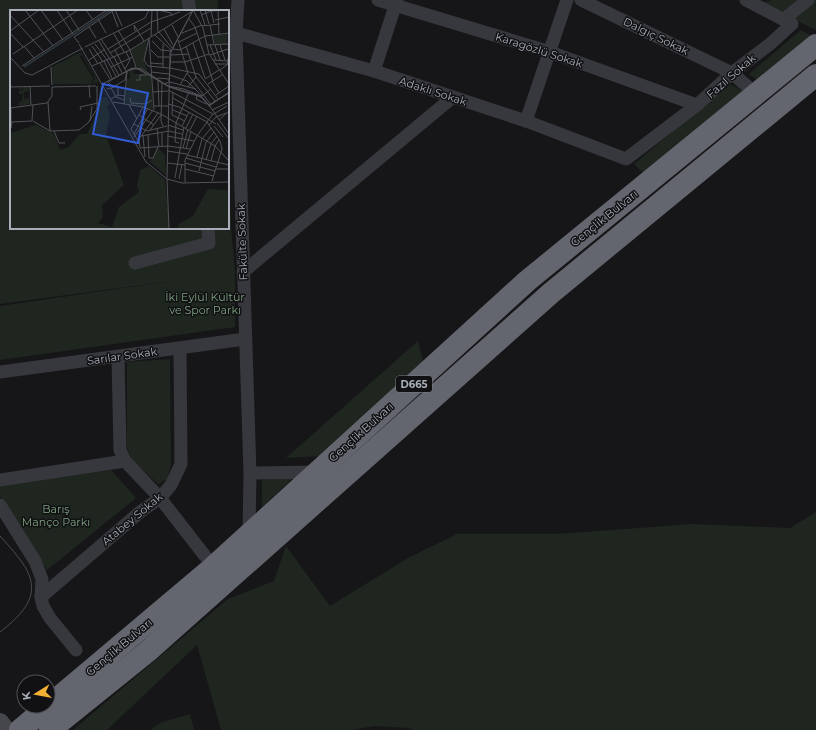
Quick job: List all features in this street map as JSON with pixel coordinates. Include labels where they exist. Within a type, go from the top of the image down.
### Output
[{"type":"highway","name":"Gençlik Bulvarı","points":[[20,730],[198,579],[527,281],[816,45]]},
{"type":"highway","name":"Gençlik Bulvarı","points":[[50,730],[147,652],[551,293],[816,75]]},
{"type":"main road","points":[[0,722],[6,730]]},
{"type":"street","points":[[188,0],[190,10]]},
{"type":"street","name":"Fakülte Sokak","points":[[238,0],[236,33],[250,473],[249,533]]},
{"type":"street","name":"Karagözlü Sokak","points":[[378,0],[397,3],[550,52],[697,105]]},
{"type":"street","points":[[526,121],[567,0]]},
{"type":"street","name":"Dalgıç Sokak","points":[[581,0],[732,73],[756,94]]},
{"type":"street","points":[[746,0],[784,19],[808,0]]},
{"type":"street","points":[[374,72],[397,3]]},
{"type":"street","name":"Fazıl Sokak","points":[[626,159],[697,105],[732,73],[770,44],[792,24],[784,19]]},
{"type":"street","name":"Adaklı Sokak","points":[[236,33],[374,72],[453,97],[526,121],[626,159]]},
{"type":"street","points":[[243,272],[453,97]]},
{"type":"street","points":[[135,263],[209,243],[208,229]]},
{"type":"street","name":"Sarılar Sokak","points":[[0,372],[245,339]]},
{"type":"street","name":"Atabey Sokak","points":[[41,597],[140,512],[160,498],[171,485],[181,464],[180,348]]},
{"type":"street","points":[[118,357],[120,450],[125,461],[160,498],[205,556]]},
{"type":"street","points":[[0,480],[125,461]]},
{"type":"street","points":[[250,473],[316,472]]},
{"type":"street","points":[[0,505],[35,561],[42,579],[41,597],[43,606],[50,618],[76,650]]},
{"type":"green space","name":"İki Eylül Kültür ve Spor Parkı","points":[[0,0],[218,0],[217,10],[10,10],[10,229],[229,229],[229,157],[231,227],[235,272],[235,327],[0,360],[0,306],[172,281],[0,304]]},
{"type":"green space","points":[[772,0],[816,0],[816,30],[762,3]]},
{"type":"green space","points":[[801,30],[812,36],[759,81],[749,74]]},
{"type":"green space","points":[[730,84],[744,92],[645,175],[634,164]]},
{"type":"green space","points":[[418,341],[424,365],[321,456],[286,458]]},
{"type":"green space","points":[[170,359],[171,465],[167,479],[158,484],[132,460],[127,448],[127,362]]},
{"type":"green space","name":"Barış Manço Parkı","points":[[111,470],[136,498],[47,570],[0,496],[0,486]]},
{"type":"green space","points":[[294,477],[262,507],[262,480]]},
{"type":"green space","points":[[816,512],[816,730],[413,730],[408,728],[375,726],[352,730],[221,730],[197,645],[107,730],[73,730],[228,599],[274,581],[286,546],[330,606],[408,558],[457,534],[557,534],[692,524],[790,528]]},
{"type":"green space","points":[[190,714],[194,730],[150,730],[162,722]]},
{"type":"tram line","points":[[0,536],[16,554],[26,569],[31,580],[32,589],[30,599],[25,607],[18,616],[0,632]]}]
